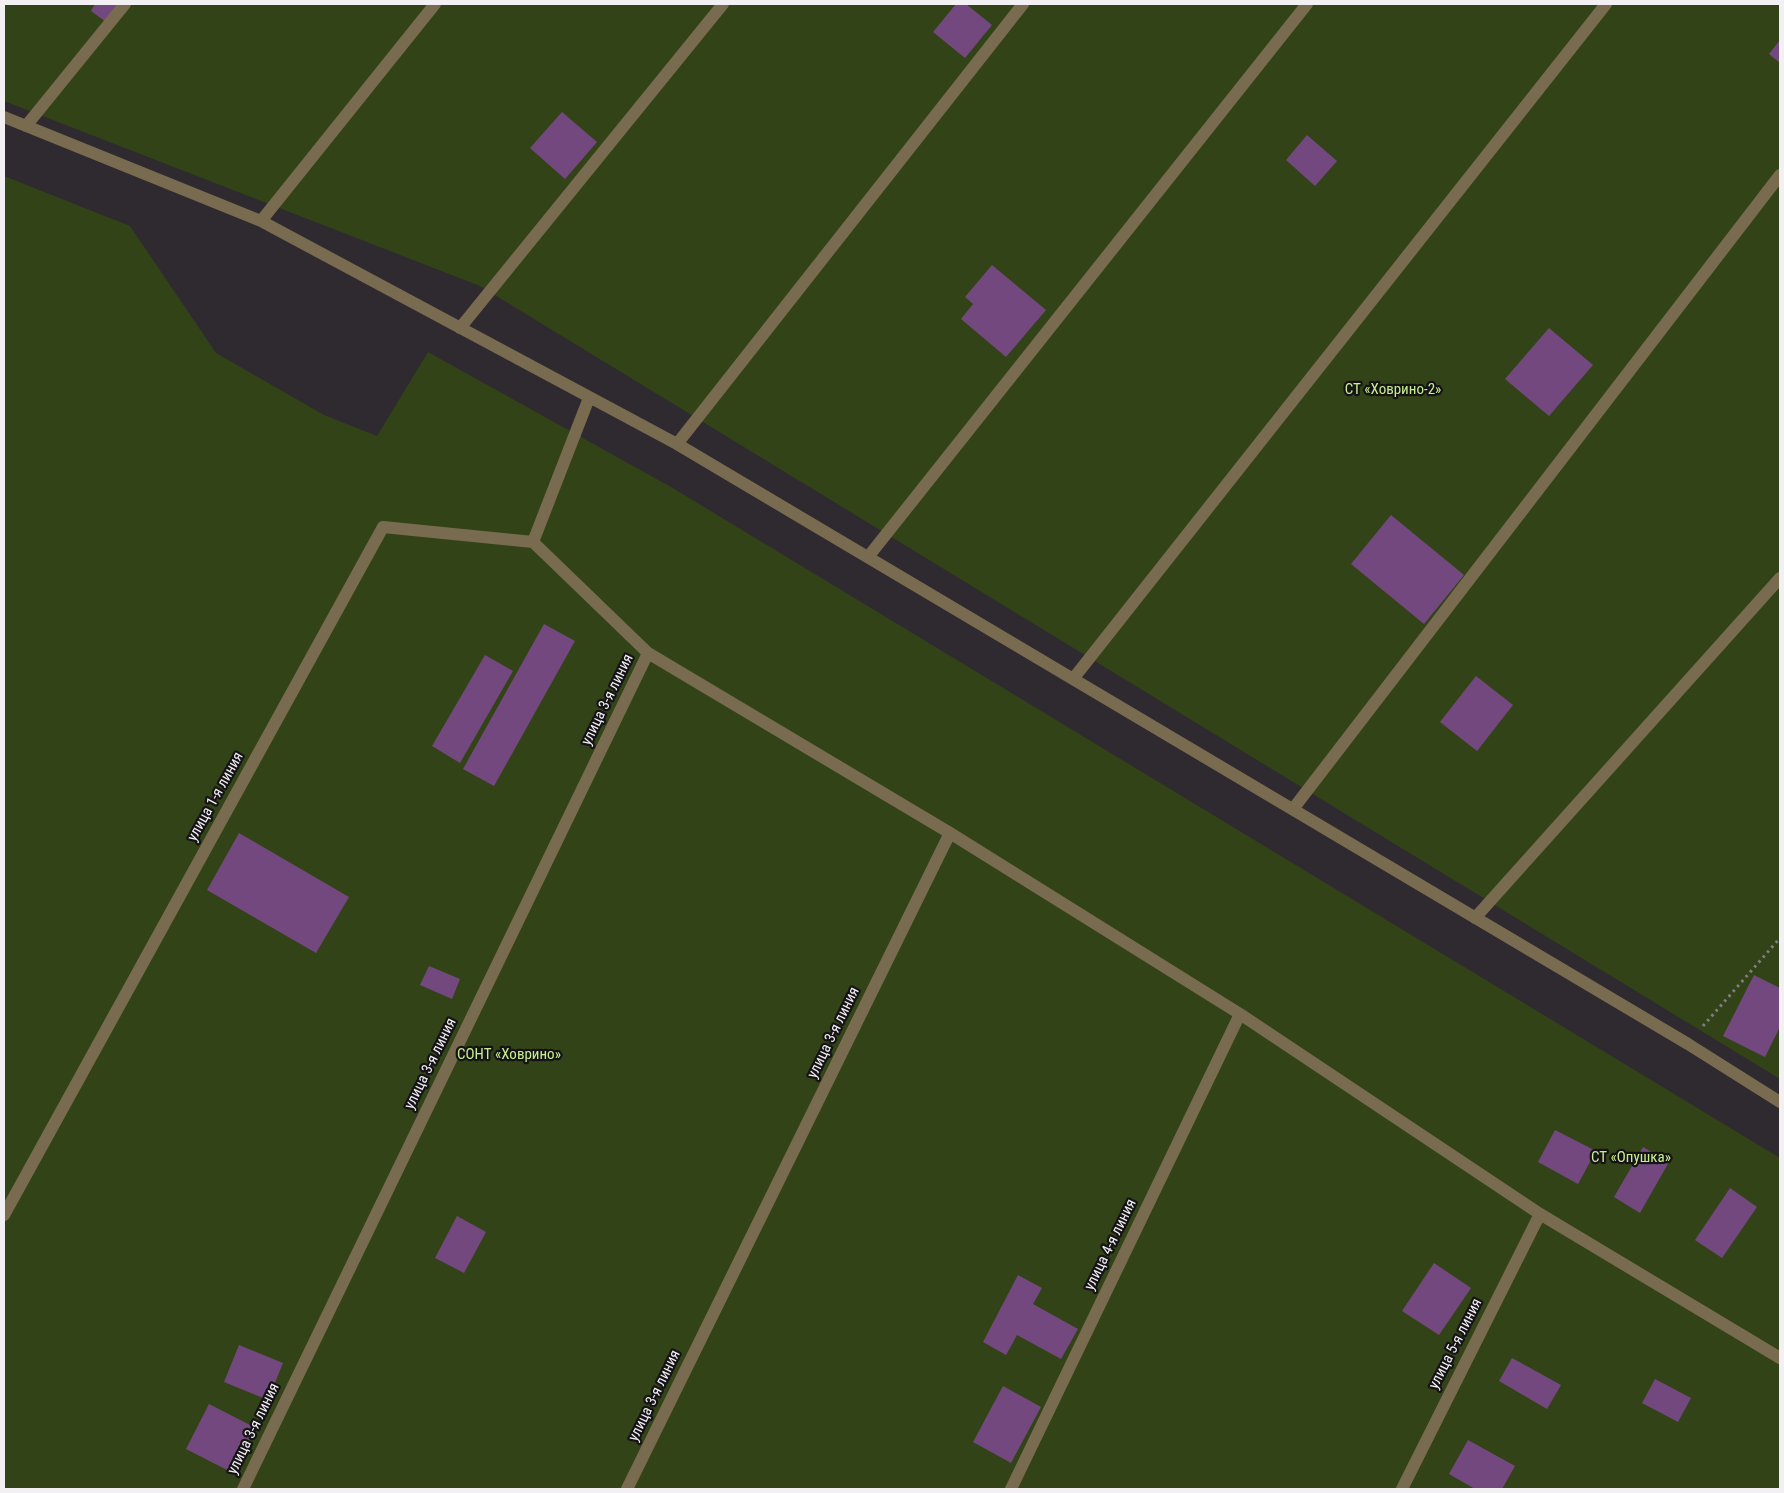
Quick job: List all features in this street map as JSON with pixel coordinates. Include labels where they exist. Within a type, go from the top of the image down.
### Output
[{"type":"street","points":[[26,126],[125,4]]},
{"type":"street","points":[[261,221],[435,4]]},
{"type":"street","points":[[460,328],[723,4]]},
{"type":"street","points":[[677,444],[1023,4]]},
{"type":"street","points":[[868,557],[1307,4]]},
{"type":"street","points":[[1073,679],[1606,4]]},
{"type":"street","points":[[4,118],[261,221],[677,444],[1688,1044],[1780,1102]]},
{"type":"street","points":[[1293,809],[1780,175]]},
{"type":"street","points":[[590,398],[533,542],[648,653],[950,833],[1240,1014],[1540,1214],[1780,1358]]},
{"type":"street","name":"улица 1-я линия","points":[[4,1215],[383,527],[533,542]]},
{"type":"street","points":[[1475,918],[1780,578]]},
{"type":"street","name":"улица 3-я линия","points":[[243,1489],[648,653]]},
{"type":"street","name":"улица 3-я линия","points":[[628,1489],[950,833]]},
{"type":"street","name":"улица 4-я линия","points":[[1011,1489],[1240,1014]]},
{"type":"street","name":"улица 5-я линия","points":[[1402,1489],[1540,1214]]},
{"type":"path","points":[[1688,1044],[1780,938]]},
{"type":"green space","name":"СТ «Ховрино-2»","points":[[4,4],[1780,4],[1780,1079],[480,286],[4,101]]},
{"type":"green space","name":"СОНТ «Ховрино»","points":[[4,176],[130,226],[216,353],[324,415],[377,436],[428,352],[671,487],[1780,1158],[1780,1489],[4,1489]]},
{"type":"building","points":[[95,4],[119,4],[106,22],[91,11]]},
{"type":"building","points":[[956,4],[966,4],[992,25],[965,58],[933,32]]},
{"type":"building","points":[[1780,40],[1780,63],[1769,54]]},
{"type":"building","points":[[562,112],[597,142],[565,179],[530,148]]},
{"type":"building","points":[[1307,135],[1337,161],[1315,186],[1286,160]]},
{"type":"building","points":[[992,265],[1046,310],[1006,357],[961,319],[973,304],[965,297]]},
{"type":"building","points":[[1549,328],[1593,365],[1549,416],[1505,379]]},
{"type":"building","points":[[1391,515],[1464,575],[1424,624],[1351,564]]},
{"type":"building","points":[[544,624],[575,641],[494,786],[463,769]]},
{"type":"building","points":[[485,655],[513,671],[460,763],[432,746]]},
{"type":"building","points":[[1476,676],[1513,705],[1477,751],[1440,722]]},
{"type":"building","points":[[239,833],[349,897],[316,953],[207,890]]},
{"type":"building","points":[[429,966],[460,979],[452,999],[420,985]]},
{"type":"building","points":[[1754,975],[1780,988],[1780,1027],[1765,1057],[1723,1036]]},
{"type":"building","points":[[1555,1130],[1596,1151],[1578,1184],[1538,1162]]},
{"type":"building","points":[[1643,1147],[1669,1162],[1640,1213],[1614,1197]]},
{"type":"building","points":[[1730,1188],[1757,1207],[1722,1258],[1695,1240]]},
{"type":"building","points":[[457,1216],[486,1232],[464,1273],[435,1258]]},
{"type":"building","points":[[1434,1263],[1471,1288],[1439,1335],[1402,1311]]},
{"type":"building","points":[[1018,1275],[1042,1288],[1033,1304],[1078,1329],[1061,1359],[1017,1335],[1006,1355],[983,1342]]},
{"type":"building","points":[[239,1345],[283,1363],[268,1400],[224,1382]]},
{"type":"building","points":[[1512,1358],[1561,1385],[1547,1409],[1499,1381]]},
{"type":"building","points":[[1655,1379],[1691,1398],[1678,1422],[1642,1403]]},
{"type":"building","points":[[1003,1386],[1041,1407],[1011,1463],[973,1442]]},
{"type":"building","points":[[209,1404],[256,1428],[233,1473],[186,1449]]},
{"type":"building","points":[[1468,1440],[1515,1466],[1502,1489],[1475,1489],[1449,1474]]},
{"type":"park label","name":"СТ «Опушка»","points":[[1631,1158]]}]
